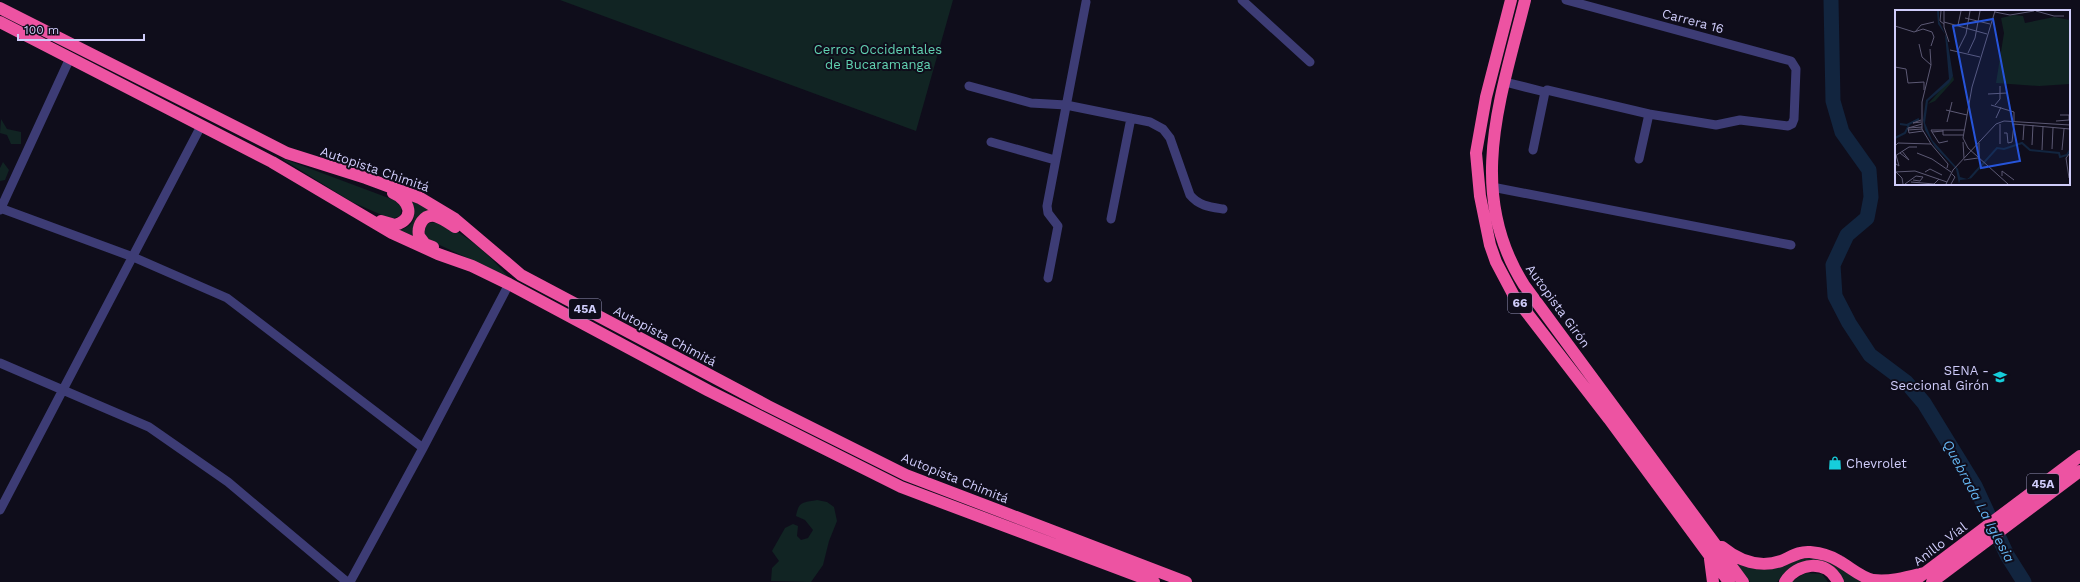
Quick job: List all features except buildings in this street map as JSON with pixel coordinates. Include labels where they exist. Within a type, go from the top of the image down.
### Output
[{"type":"highway","name":"66","points":[[1511,0],[1486,97],[1476,153],[1480,196],[1490,245],[1500,271],[1514,296],[1609,419],[1729,582]]},
{"type":"highway","name":"Autopista Girón","points":[[1525,0],[1493,130],[1491,157],[1492,188],[1499,229],[1514,270],[1744,582]]},
{"type":"highway","name":"Autopista Chimitá","points":[[0,8],[275,148],[339,171],[366,178],[420,198],[446,212],[483,241],[521,275],[768,406],[906,475],[1186,582]]},
{"type":"highway","name":"Autopista Chimitá","points":[[0,22],[272,162],[412,243],[472,266],[509,284],[709,391],[901,487],[1154,582]]},
{"type":"highway","points":[[339,171],[401,197],[407,204],[408,210],[403,221],[391,225],[355,206],[343,204]]},
{"type":"highway","points":[[472,266],[461,259],[425,244],[419,236],[419,225],[427,217],[435,216],[483,241]]},
{"type":"highway","name":"Anillo Víal","points":[[1912,582],[1928,578],[2008,517],[2080,456]]},
{"type":"highway","name":"Anillo Víal","points":[[2008,517],[2080,471]]},
{"type":"highway","points":[[1712,539],[1741,560],[1754,563],[1768,564],[1808,552],[1822,554],[1838,560],[1872,580],[1928,578]]},
{"type":"highway","points":[[1710,556],[1713,582]]},
{"type":"highway","points":[[1785,582],[1797,569],[1808,565],[1818,566],[1828,571],[1838,582]]},
{"type":"street","points":[[1242,0],[1310,62]]},
{"type":"street","name":"Carrera 16","points":[[1566,0],[1791,61],[1796,69],[1794,119],[1792,124],[1788,126],[1740,120],[1716,125],[1649,114]]},
{"type":"street","points":[[1048,278],[1058,226],[1048,213],[1047,206],[1086,2]]},
{"type":"street","points":[[70,58],[0,209],[133,257],[227,298],[423,448]]},
{"type":"street","points":[[1505,82],[1545,92],[1549,90],[1649,114],[1639,159]]},
{"type":"street","points":[[969,86],[1031,102],[1066,105],[1150,122],[1163,129],[1170,138],[1190,195],[1195,202],[1203,206],[1223,209]]},
{"type":"street","points":[[1533,150],[1545,92]]},
{"type":"street","points":[[1111,219],[1131,118]]},
{"type":"street","points":[[0,510],[201,126]]},
{"type":"street","points":[[991,142],[1055,160]]},
{"type":"street","points":[[1492,188],[1791,245]]},
{"type":"street","points":[[350,582],[423,448],[509,284]]},
{"type":"street","points":[[0,363],[64,389],[150,427],[228,482],[347,582]]},
{"type":"green space","name":"Cerros Occidentales de Bucaramanga","points":[[560,0],[953,0],[916,131]]},
{"type":"green space","points":[[1,119],[7,129],[21,132],[21,144],[11,144],[7,135],[0,133]]},
{"type":"green space","points":[[279,157],[394,200],[402,207],[400,216],[391,219],[352,202]]},
{"type":"green space","points":[[3,162],[9,170],[5,180],[0,181],[0,168]]},
{"type":"green space","points":[[408,197],[427,206],[433,214],[417,242],[397,231],[409,226],[414,218],[413,209]]},
{"type":"green space","points":[[439,222],[459,233],[476,245],[493,260],[508,277],[429,240],[424,236],[425,226],[429,223]]},
{"type":"green space","points":[[817,500],[827,502],[834,507],[837,521],[829,541],[823,565],[811,582],[771,581],[772,568],[779,561],[772,551],[785,528],[793,524],[798,526],[797,536],[801,540],[808,538],[813,530],[805,520],[796,516],[797,511],[803,503]]},
{"type":"green space","points":[[1814,557],[1827,560],[1863,582],[1844,582],[1835,572],[1787,571],[1777,582],[1750,582],[1733,559],[1746,566],[1765,570],[1801,559]]},
{"type":"green space","points":[[1805,573],[1822,574],[1828,582],[1791,582]]},
{"type":"waterway","name":"Quebrada La Iglesia","points":[[1831,0],[1833,101],[1842,132],[1869,170],[1871,197],[1867,218],[1847,235],[1833,265],[1835,296],[1849,323],[1870,355],[1906,382],[1924,403],[1975,486],[2007,555],[2024,582]]},
{"type":"place","name":"SENA - Seccional Girón","points":[[2000,377]]},
{"type":"place","name":"Chevrolet","points":[[1835,463]]}]
